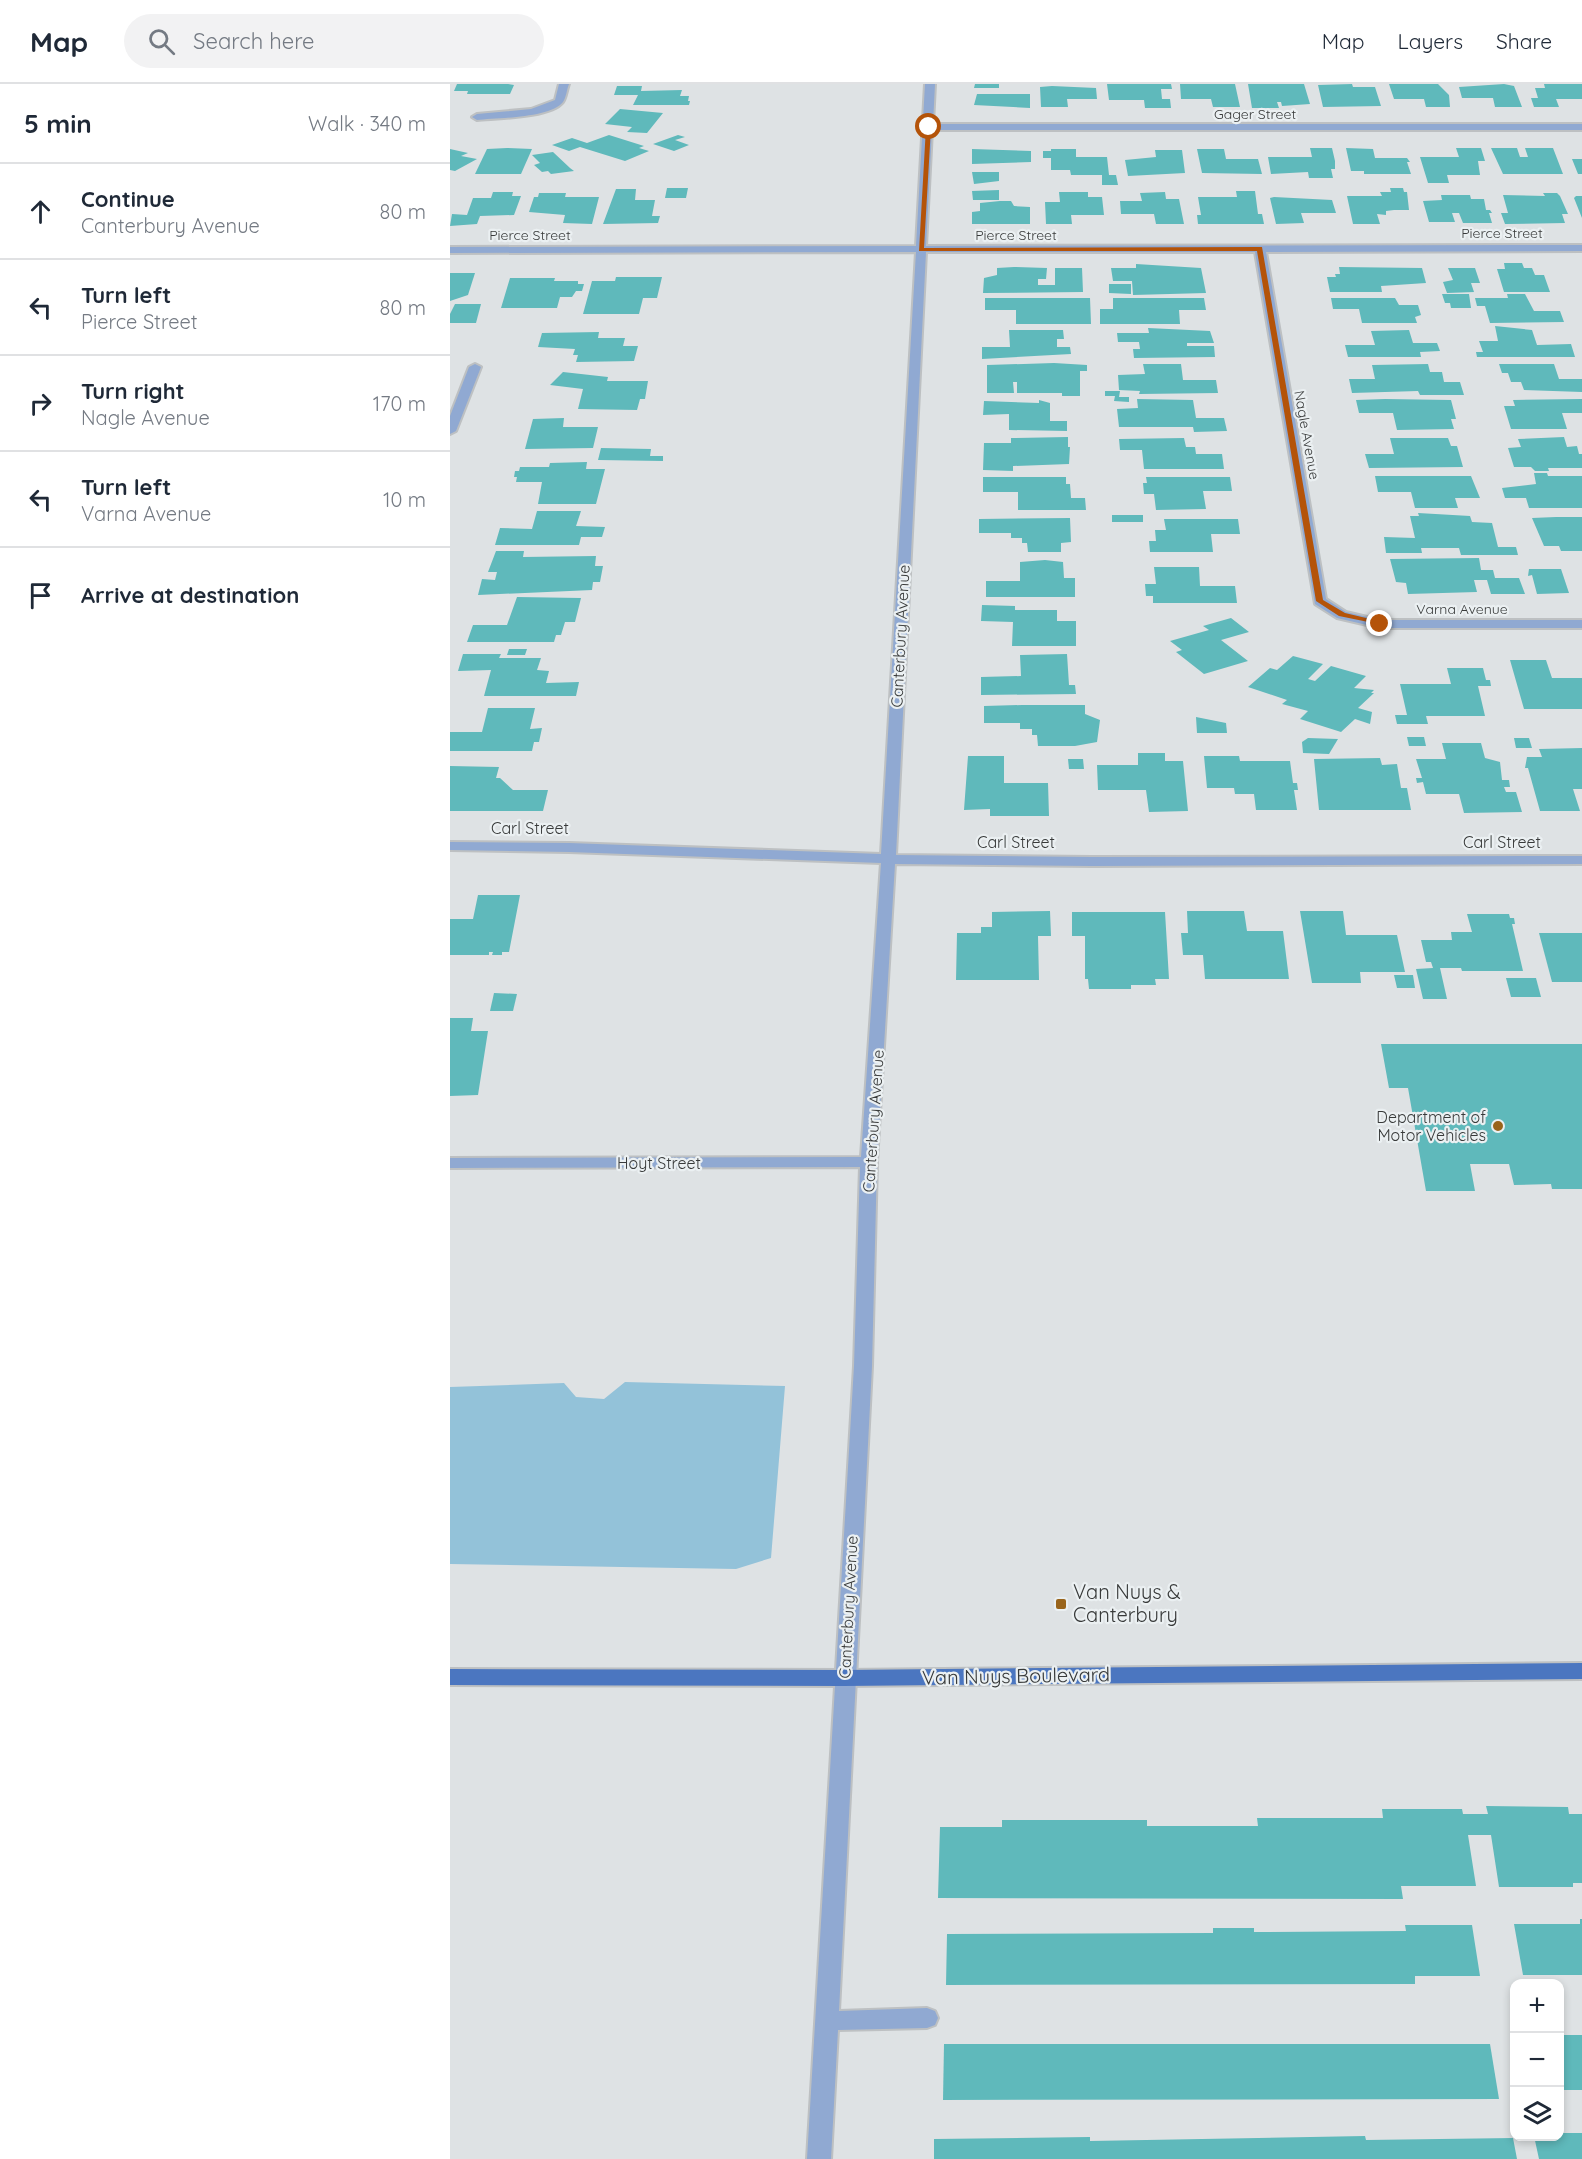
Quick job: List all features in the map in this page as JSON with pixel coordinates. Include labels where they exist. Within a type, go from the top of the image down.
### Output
[{"type":"main road","name":"Van Nuys Boulevard","points":[[450,1677],[844,1678],[1582,1671]]},
{"type":"street","points":[[477,117],[547,108],[559,101],[564,84]]},
{"type":"street","name":"Canterbury Avenue","points":[[819,2159],[863,1366],[869,1162],[879,1030],[930,84]]},
{"type":"street","name":"Gager Street","points":[[929,127],[1582,127]]},
{"type":"street","name":"Pierce Street","points":[[450,250],[1582,248]]},
{"type":"street","name":"Nagle Avenue","points":[[1260,249],[1320,601],[1342,615]]},
{"type":"street","points":[[450,431],[475,367]]},
{"type":"street","name":"Varna Avenue","points":[[1342,615],[1380,624],[1582,624]]},
{"type":"street","name":"Carl Street","points":[[450,846],[553,845],[887,859],[1582,860]]},
{"type":"street","name":"Hoyt Street","points":[[450,1163],[869,1162]]},
{"type":"street","points":[[826,2021],[927,2018]]},
{"type":"shaded area","points":[[625,1382],[785,1386],[771,1558],[736,1569],[450,1564],[450,1387],[564,1383],[576,1397],[604,1399]]},
{"type":"building","points":[[457,84],[514,85],[510,94],[467,94],[468,91],[454,91]]},
{"type":"building","points":[[975,84],[999,84],[999,88],[974,88]]},
{"type":"building","points":[[1107,84],[1171,84],[1172,89],[1161,89],[1162,99],[1170,99],[1171,108],[1145,108],[1144,100],[1109,100]]},
{"type":"building","points":[[1180,84],[1235,84],[1240,107],[1213,107],[1211,99],[1181,99]]},
{"type":"building","points":[[1248,84],[1304,84],[1310,104],[1282,106],[1281,102],[1277,102],[1279,108],[1252,108]]},
{"type":"building","points":[[1352,84],[1353,87],[1375,87],[1381,106],[1323,107],[1318,85]]},
{"type":"building","points":[[1389,84],[1438,84],[1449,95],[1450,107],[1426,107],[1424,99],[1394,99]]},
{"type":"building","points":[[1504,84],[1514,86],[1522,107],[1495,107],[1493,98],[1462,98],[1459,87]]},
{"type":"building","points":[[1544,84],[1582,84],[1582,99],[1556,99],[1559,107],[1534,107],[1531,98],[1538,98],[1535,88],[1545,88]]},
{"type":"building","points":[[617,86],[642,86],[641,91],[682,90],[680,96],[689,96],[688,101],[690,101],[689,105],[633,105],[638,95],[614,95]]},
{"type":"building","points":[[1040,87],[1096,88],[1097,99],[1067,99],[1068,107],[1041,107]]},
{"type":"building","points":[[977,94],[1030,94],[1030,108],[974,105]]},
{"type":"building","points":[[620,109],[663,113],[647,133],[627,132],[632,127],[605,124]]},
{"type":"building","points":[[609,135],[644,146],[639,148],[649,151],[625,161],[580,147],[569,151],[552,145],[572,138],[587,143]]},
{"type":"building","points":[[678,135],[685,137],[675,140],[689,145],[674,151],[653,144]]},
{"type":"building","points":[[1310,148],[1332,148],[1335,161],[1335,169],[1331,169],[1333,178],[1309,178],[1308,172],[1271,174],[1268,157],[1312,157]]},
{"type":"building","points":[[1346,148],[1373,149],[1375,158],[1407,158],[1410,162],[1407,162],[1411,174],[1364,174],[1364,171],[1351,171]]},
{"type":"building","points":[[1456,148],[1481,148],[1485,161],[1478,161],[1480,175],[1447,175],[1449,183],[1428,183],[1420,157],[1459,157]]},
{"type":"building","points":[[1491,148],[1517,148],[1520,157],[1528,157],[1525,148],[1553,148],[1563,174],[1503,174]]},
{"type":"building","points":[[450,149],[468,153],[461,156],[477,159],[455,171],[450,170]]},
{"type":"building","points":[[487,149],[532,149],[521,174],[475,174]]},
{"type":"building","points":[[972,149],[1031,151],[1031,162],[972,164]]},
{"type":"building","points":[[1051,149],[1076,149],[1076,157],[1107,157],[1109,175],[1116,175],[1118,185],[1102,185],[1102,175],[1071,175],[1070,170],[1051,170],[1051,158],[1043,158],[1043,151],[1051,151]]},
{"type":"building","points":[[1197,149],[1224,149],[1226,159],[1258,159],[1262,174],[1202,173]]},
{"type":"building","points":[[1155,150],[1182,150],[1185,173],[1128,176],[1125,160],[1156,157]]},
{"type":"building","points":[[553,152],[574,171],[551,174],[548,171],[542,172],[534,165],[540,163],[532,155]]},
{"type":"building","points":[[1572,159],[1582,159],[1582,174],[1578,174]]},
{"type":"building","points":[[972,172],[999,172],[999,181],[974,184]]},
{"type":"building","points":[[667,188],[688,188],[686,198],[665,198]]},
{"type":"building","points":[[1390,188],[1403,188],[1404,192],[1407,192],[1409,210],[1386,211],[1386,215],[1377,214],[1380,224],[1353,224],[1347,196],[1382,196],[1380,192],[1391,192]]},
{"type":"building","points":[[616,189],[636,189],[635,200],[655,200],[652,216],[660,216],[658,223],[603,224]]},
{"type":"building","points":[[999,190],[999,200],[973,200],[972,191]]},
{"type":"building","points":[[1236,191],[1255,191],[1258,214],[1262,214],[1264,224],[1198,224],[1197,215],[1201,215],[1198,197],[1237,197]]},
{"type":"building","points":[[493,192],[513,192],[512,196],[521,196],[514,215],[480,216],[477,224],[450,226],[452,214],[467,215],[473,198],[491,198]]},
{"type":"building","points":[[1059,192],[1088,192],[1088,197],[1102,197],[1104,215],[1071,215],[1072,224],[1046,224],[1045,202],[1060,202]]},
{"type":"building","points":[[1165,192],[1166,199],[1179,199],[1184,224],[1156,224],[1154,214],[1121,214],[1120,201],[1142,201],[1140,193]]},
{"type":"building","points":[[539,193],[566,193],[565,197],[599,197],[592,224],[563,223],[565,215],[529,212],[534,197],[538,197]]},
{"type":"building","points":[[1543,193],[1557,193],[1560,196],[1568,214],[1562,214],[1565,223],[1505,224],[1501,213],[1508,213],[1503,195],[1545,196]]},
{"type":"building","points":[[1441,195],[1470,195],[1471,199],[1484,199],[1486,210],[1492,213],[1489,213],[1492,223],[1463,223],[1459,213],[1452,213],[1455,222],[1429,222],[1423,201],[1442,200]]},
{"type":"building","points":[[1582,196],[1582,218],[1574,198]]},
{"type":"building","points":[[1270,198],[1332,200],[1336,213],[1301,213],[1304,223],[1276,224]]},
{"type":"building","points":[[1011,201],[1014,206],[1030,207],[1030,224],[972,224],[972,212],[980,211],[980,203]]},
{"type":"building","points":[[1504,263],[1522,263],[1524,268],[1532,268],[1535,275],[1544,275],[1550,292],[1504,292],[1497,269],[1505,269]]},
{"type":"building","points":[[1136,264],[1201,268],[1206,293],[1133,295],[1132,281],[1113,281],[1111,268],[1136,268]]},
{"type":"building","points":[[1339,267],[1422,268],[1426,283],[1381,286],[1382,292],[1330,292],[1327,277],[1336,277],[1335,274],[1340,274]]},
{"type":"building","points":[[997,268],[1047,268],[1046,279],[1038,279],[1038,285],[1055,285],[1055,268],[1082,268],[1083,292],[983,293],[984,278],[997,275]]},
{"type":"building","points":[[1448,268],[1475,268],[1480,283],[1471,283],[1474,292],[1447,293],[1443,282],[1453,280]]},
{"type":"building","points":[[450,273],[475,273],[468,295],[450,301]]},
{"type":"building","points":[[616,277],[662,277],[657,298],[643,298],[639,314],[583,314],[592,281],[615,281]]},
{"type":"building","points":[[510,278],[555,278],[554,281],[578,281],[578,284],[584,284],[582,291],[576,291],[572,297],[560,297],[557,308],[501,308]]},
{"type":"building","points":[[1109,284],[1131,284],[1131,294],[1109,293]]},
{"type":"building","points":[[1442,294],[1469,294],[1471,308],[1451,308],[1450,303],[1445,303]]},
{"type":"building","points":[[1507,294],[1525,294],[1534,311],[1560,311],[1564,322],[1490,323],[1485,306],[1477,306],[1475,298],[1508,298]]},
{"type":"building","points":[[985,298],[1090,298],[1091,324],[1016,324],[1016,310],[985,310]]},
{"type":"building","points":[[1113,298],[1204,298],[1206,310],[1179,310],[1180,324],[1100,324],[1100,309],[1113,309]]},
{"type":"building","points":[[1331,298],[1395,298],[1399,305],[1418,305],[1421,315],[1415,317],[1417,323],[1362,323],[1359,309],[1333,309]]},
{"type":"building","points":[[455,304],[481,304],[476,323],[450,323],[450,314]]},
{"type":"building","points":[[1495,326],[1532,330],[1537,345],[1571,344],[1575,357],[1477,357],[1476,352],[1483,352],[1479,341],[1498,341]]},
{"type":"building","points":[[1148,328],[1210,331],[1214,343],[1187,343],[1187,346],[1214,346],[1215,357],[1134,358],[1133,349],[1140,349],[1139,342],[1118,342],[1117,333],[1149,333]]},
{"type":"building","points":[[1009,330],[1063,330],[1064,339],[1057,339],[1057,347],[1070,347],[1071,354],[982,359],[982,347],[1010,347]]},
{"type":"building","points":[[1409,330],[1413,343],[1437,343],[1440,351],[1420,352],[1421,357],[1348,357],[1345,345],[1375,345],[1371,331]]},
{"type":"building","points":[[599,332],[598,338],[625,338],[623,346],[638,346],[634,361],[576,362],[578,355],[573,355],[575,349],[538,347],[542,333]]},
{"type":"building","points":[[1054,363],[1087,365],[1087,371],[1080,371],[1080,396],[1062,396],[1062,393],[1017,393],[1017,382],[1013,382],[1014,393],[987,393],[987,365]]},
{"type":"building","points":[[1143,364],[1181,364],[1183,380],[1216,380],[1218,393],[1139,394],[1140,391],[1119,390],[1118,375],[1145,374]]},
{"type":"building","points":[[1428,364],[1430,372],[1442,372],[1444,382],[1460,382],[1464,395],[1420,395],[1418,391],[1352,393],[1349,379],[1375,379],[1372,365]]},
{"type":"building","points":[[1499,364],[1554,364],[1559,379],[1582,379],[1582,392],[1524,390],[1521,382],[1511,382],[1508,373],[1502,373]]},
{"type":"building","points":[[563,372],[608,377],[607,381],[648,381],[645,399],[640,399],[637,410],[578,409],[583,389],[550,385]]},
{"type":"building","points":[[1105,391],[1120,391],[1119,397],[1129,397],[1129,402],[1114,401],[1115,396],[1105,396]]},
{"type":"building","points":[[1137,399],[1193,400],[1196,418],[1224,418],[1227,431],[1194,432],[1193,427],[1119,427],[1117,409],[1138,408]]},
{"type":"building","points":[[1582,399],[1582,413],[1562,413],[1567,429],[1511,429],[1504,406],[1515,406],[1513,400]]},
{"type":"building","points":[[1039,400],[1050,403],[1050,421],[1067,421],[1067,431],[1009,430],[1009,414],[983,415],[984,401],[1039,403]]},
{"type":"building","points":[[1356,400],[1451,400],[1456,419],[1451,419],[1454,429],[1397,430],[1393,413],[1359,413]]},
{"type":"building","points":[[564,418],[563,427],[598,427],[593,448],[525,449],[533,419]]},
{"type":"building","points":[[1068,437],[1069,464],[1013,466],[1013,471],[983,470],[984,443],[1011,443],[1011,438]]},
{"type":"building","points":[[1564,437],[1567,447],[1577,446],[1579,454],[1582,454],[1582,468],[1548,468],[1549,471],[1535,471],[1531,467],[1514,467],[1508,448],[1521,447],[1518,439]]},
{"type":"building","points":[[1184,438],[1186,447],[1195,447],[1196,454],[1222,454],[1224,469],[1144,469],[1142,450],[1120,450],[1119,439]]},
{"type":"building","points":[[1390,438],[1448,438],[1451,446],[1457,446],[1463,467],[1369,468],[1365,454],[1394,454]]},
{"type":"building","points":[[601,448],[651,449],[650,456],[663,456],[663,461],[598,460]]},
{"type":"building","points":[[587,462],[586,469],[605,469],[596,504],[538,504],[542,482],[516,482],[517,477],[514,477],[515,471],[519,471],[520,467],[549,467],[550,463]]},
{"type":"building","points":[[1534,473],[1547,473],[1548,476],[1582,476],[1582,508],[1529,508],[1526,498],[1505,498],[1502,488],[1536,484]]},
{"type":"building","points":[[1375,476],[1471,476],[1480,498],[1455,498],[1458,508],[1415,508],[1411,492],[1378,492]]},
{"type":"building","points":[[983,477],[1066,477],[1066,484],[1070,484],[1071,498],[1085,498],[1086,510],[1018,510],[1018,492],[983,492]]},
{"type":"building","points":[[1146,477],[1230,477],[1232,491],[1203,491],[1206,509],[1156,510],[1154,494],[1144,494],[1143,483],[1147,483]]},
{"type":"building","points":[[537,511],[581,511],[576,526],[605,527],[602,537],[581,537],[579,545],[495,545],[500,528],[532,529]]},
{"type":"building","points":[[1418,513],[1470,516],[1472,522],[1492,523],[1498,547],[1516,547],[1518,555],[1461,555],[1459,548],[1421,548],[1422,553],[1386,553],[1384,537],[1415,538],[1410,516],[1419,516]]},
{"type":"building","points":[[1112,515],[1143,515],[1143,522],[1112,522]]},
{"type":"building","points":[[1582,517],[1582,551],[1561,551],[1559,546],[1544,546],[1532,518]]},
{"type":"building","points":[[1070,518],[1071,542],[1061,543],[1061,552],[1028,552],[1027,543],[1022,543],[1022,538],[1011,538],[1011,533],[979,533],[979,519]]},
{"type":"building","points":[[1164,519],[1238,519],[1240,534],[1211,534],[1213,552],[1150,552],[1149,541],[1156,541],[1155,530],[1166,530]]},
{"type":"building","points":[[496,551],[524,551],[523,557],[596,556],[595,566],[603,566],[600,582],[593,582],[592,590],[478,595],[482,579],[495,580],[497,572],[488,572]]},
{"type":"building","points":[[1479,558],[1481,570],[1493,570],[1495,578],[1519,578],[1525,594],[1491,594],[1487,580],[1474,580],[1477,592],[1408,594],[1406,583],[1396,582],[1390,559]]},
{"type":"building","points":[[1045,560],[1063,562],[1064,578],[1075,578],[1075,597],[986,597],[986,581],[1020,581],[1020,562]]},
{"type":"building","points":[[1154,567],[1199,567],[1200,586],[1235,586],[1237,603],[1153,603],[1153,596],[1146,596],[1145,584],[1156,584]]},
{"type":"building","points":[[1529,569],[1561,569],[1569,593],[1537,594],[1532,575],[1528,576]]},
{"type":"building","points":[[517,597],[581,598],[575,622],[565,622],[561,635],[556,635],[554,642],[467,642],[473,625],[507,625]]},
{"type":"building","points":[[982,605],[1015,606],[1015,610],[1057,610],[1057,621],[1076,621],[1076,646],[1012,646],[1013,622],[981,621]]},
{"type":"building","points":[[1231,618],[1249,632],[1221,640],[1248,661],[1204,674],[1176,652],[1182,650],[1170,641],[1209,630],[1203,626]]},
{"type":"building","points":[[509,649],[527,649],[525,655],[507,655]]},
{"type":"building","points":[[463,654],[501,654],[499,658],[541,658],[537,670],[549,671],[546,683],[579,682],[576,696],[484,696],[491,670],[458,671]]},
{"type":"building","points":[[1067,654],[1069,685],[1075,685],[1076,694],[981,695],[981,677],[1021,676],[1020,655]]},
{"type":"building","points":[[1293,656],[1323,664],[1308,679],[1315,681],[1331,666],[1366,676],[1354,688],[1374,690],[1371,693],[1374,693],[1358,708],[1372,712],[1370,724],[1355,719],[1341,732],[1300,719],[1308,711],[1282,704],[1287,700],[1248,687],[1270,668],[1277,670]]},
{"type":"building","points":[[1510,660],[1546,660],[1552,678],[1582,678],[1582,709],[1524,709]]},
{"type":"building","points":[[1447,668],[1483,668],[1486,680],[1490,680],[1491,686],[1478,686],[1485,716],[1426,716],[1428,724],[1397,724],[1395,715],[1407,715],[1400,684],[1451,684]]},
{"type":"building","points":[[1085,705],[1085,714],[1100,720],[1097,742],[1075,746],[1038,746],[1037,735],[1032,735],[1032,729],[1020,729],[1020,723],[984,723],[984,706]]},
{"type":"building","points":[[488,708],[535,708],[530,729],[542,728],[539,742],[534,742],[532,751],[450,751],[450,732],[482,732]]},
{"type":"building","points":[[1196,717],[1226,723],[1227,733],[1197,733]]},
{"type":"building","points":[[1407,737],[1424,737],[1426,746],[1409,746]]},
{"type":"building","points":[[1308,738],[1338,739],[1329,754],[1303,753],[1302,742]]},
{"type":"building","points":[[1514,738],[1529,738],[1532,748],[1516,748]]},
{"type":"building","points":[[1442,743],[1481,743],[1485,758],[1500,762],[1502,780],[1509,780],[1510,787],[1504,787],[1506,792],[1516,792],[1522,812],[1464,813],[1459,794],[1426,794],[1423,782],[1417,783],[1416,778],[1422,778],[1416,759],[1446,759]]},
{"type":"building","points":[[1582,748],[1582,789],[1573,789],[1580,811],[1540,811],[1528,768],[1525,768],[1527,757],[1542,757],[1539,749]]},
{"type":"building","points":[[1138,753],[1165,753],[1165,761],[1183,761],[1188,811],[1149,812],[1146,790],[1098,790],[1097,765],[1138,765]]},
{"type":"building","points":[[968,756],[1004,756],[1004,783],[1048,783],[1049,816],[990,816],[990,809],[964,810]]},
{"type":"building","points":[[1204,756],[1239,756],[1240,761],[1290,761],[1293,783],[1297,783],[1298,790],[1294,790],[1297,810],[1256,810],[1254,794],[1235,794],[1234,788],[1207,788]]},
{"type":"building","points":[[1380,758],[1382,765],[1397,764],[1401,788],[1407,788],[1411,810],[1319,810],[1314,759]]},
{"type":"building","points":[[1068,759],[1083,759],[1084,769],[1069,769]]},
{"type":"building","points":[[450,766],[499,767],[496,778],[500,778],[513,790],[548,790],[543,811],[450,811]]},
{"type":"building","points":[[478,895],[520,895],[509,952],[502,952],[502,955],[492,955],[493,952],[489,952],[489,955],[450,955],[450,919],[473,919]]},
{"type":"building","points":[[1050,911],[1051,936],[1038,936],[1039,980],[956,980],[957,933],[981,933],[981,927],[992,927],[992,912]]},
{"type":"building","points":[[1187,911],[1244,911],[1247,931],[1283,931],[1289,979],[1205,979],[1203,955],[1183,955],[1181,933],[1188,933]]},
{"type":"building","points":[[1300,911],[1343,911],[1346,935],[1397,935],[1405,972],[1360,972],[1361,983],[1312,983]]},
{"type":"building","points":[[1072,912],[1165,912],[1169,979],[1155,979],[1156,985],[1131,985],[1131,989],[1089,989],[1088,979],[1085,979],[1085,936],[1072,936]]},
{"type":"building","points":[[1467,914],[1509,914],[1510,918],[1514,918],[1515,924],[1512,924],[1523,971],[1462,971],[1461,968],[1440,968],[1447,999],[1423,999],[1416,969],[1433,968],[1431,962],[1426,962],[1421,940],[1452,940],[1451,932],[1472,932]]},
{"type":"building","points":[[1539,933],[1582,933],[1582,982],[1552,982]]},
{"type":"building","points":[[1394,975],[1413,975],[1415,988],[1397,988]]},
{"type":"building","points":[[1506,978],[1536,978],[1541,997],[1511,997]]},
{"type":"building","points":[[494,993],[517,994],[513,1011],[490,1011]]},
{"type":"building","points":[[450,1018],[473,1018],[471,1031],[488,1031],[478,1095],[450,1096]]},
{"type":"building","name":"Department of Motor Vehicles","points":[[1381,1044],[1582,1044],[1582,1189],[1552,1189],[1551,1184],[1514,1185],[1509,1164],[1470,1164],[1475,1191],[1426,1191],[1408,1088],[1389,1088]]},
{"type":"building","points":[[1486,1806],[1568,1807],[1569,1814],[1582,1814],[1582,1883],[1573,1883],[1573,1887],[1499,1887],[1491,1835],[1468,1835],[1476,1886],[1401,1886],[1403,1899],[938,1898],[940,1827],[1002,1827],[1002,1820],[1147,1820],[1147,1826],[1258,1826],[1257,1818],[1383,1818],[1382,1809],[1462,1809],[1463,1814],[1488,1814]]},
{"type":"building","points":[[1580,1919],[1582,1919],[1582,1975],[1523,1975],[1514,1924],[1580,1924]]},
{"type":"building","points":[[1405,1925],[1472,1925],[1480,1976],[1415,1976],[1415,1984],[946,1985],[947,1934],[1213,1933],[1213,1928],[1254,1928],[1254,1932],[1406,1931]]},
{"type":"building","points":[[1564,2035],[1582,2035],[1582,2090],[1564,2090]]},
{"type":"building","points":[[944,2044],[1490,2044],[1499,2099],[943,2100]]},
{"type":"building","points":[[1564,2133],[1582,2133],[1582,2159],[1539,2159],[1535,2141],[1564,2141]]},
{"type":"building","points":[[1365,2136],[1366,2140],[1510,2138],[1510,2141],[1514,2141],[1517,2159],[934,2159],[934,2139],[1090,2137],[1090,2141]]},
{"type":"place","name":"Department of Motor Vehicles","points":[[1498,1126]]},
{"type":"place","name":"Van Nuys & Canterbury","points":[[1061,1604]]},
{"type":"route","points":[[929,127],[921,250],[1260,249],[1320,601],[1342,615],[1380,624]]}]
